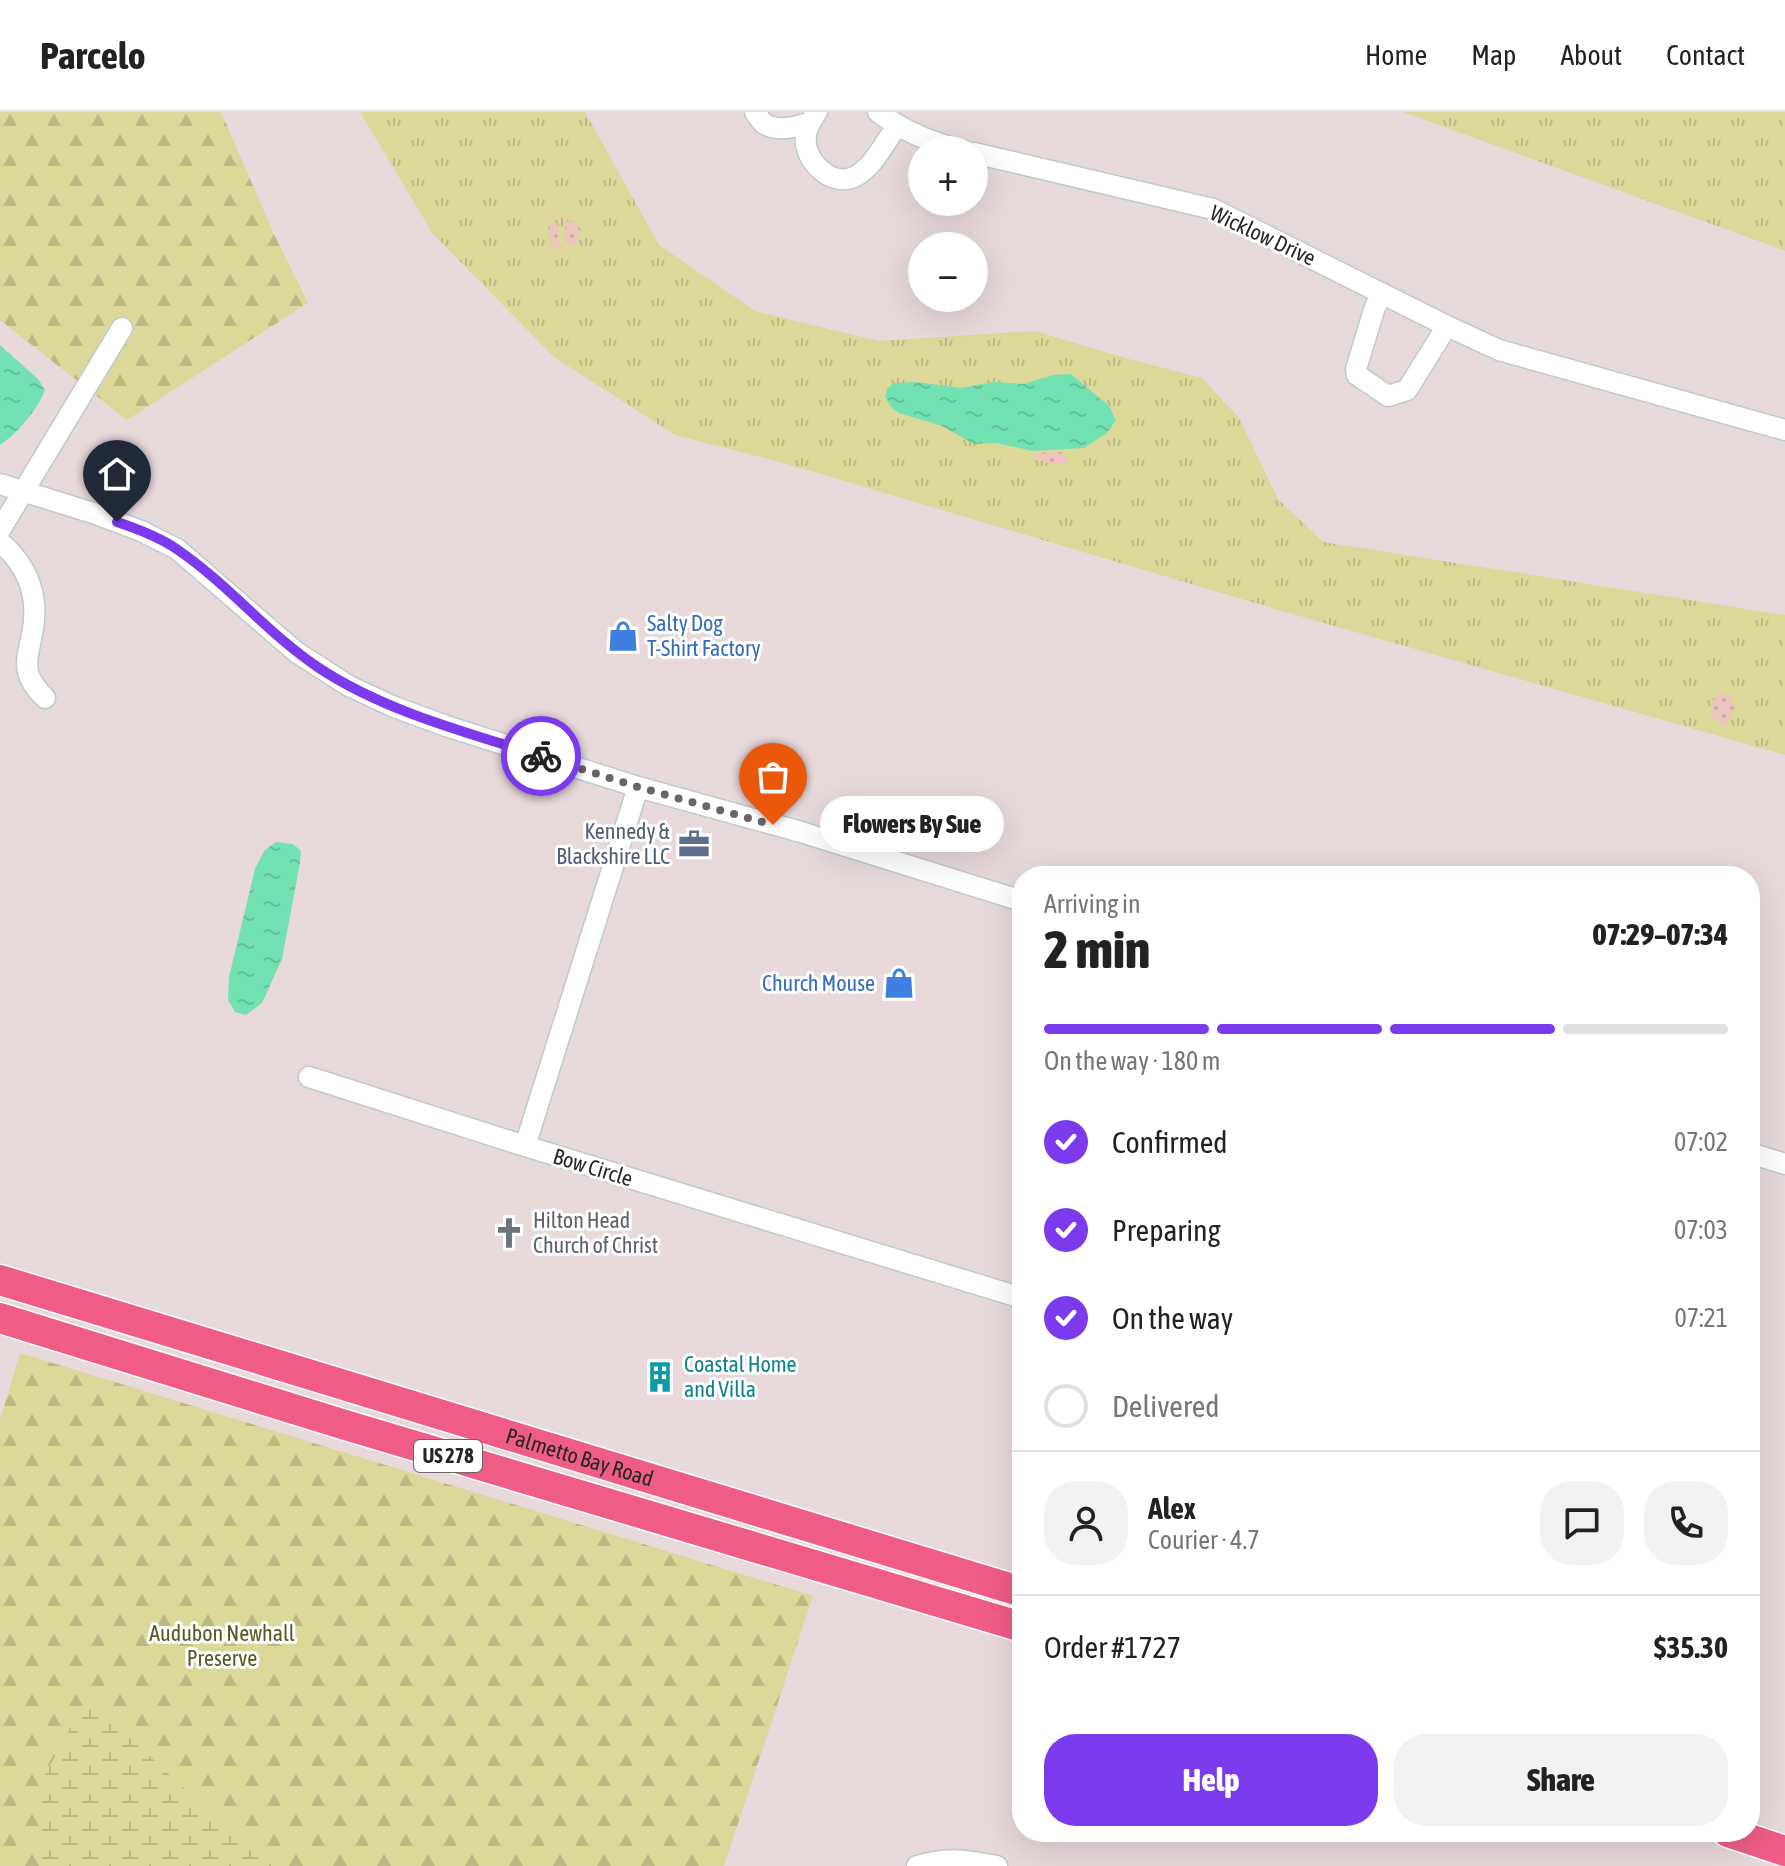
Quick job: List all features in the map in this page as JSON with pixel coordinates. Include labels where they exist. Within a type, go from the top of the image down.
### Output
[{"type":"highway","name":"Palmetto Bay Road","points":[[0,1280],[1012,1589]]},
{"type":"highway","name":"Palmetto Bay Road","points":[[0,1318],[357,1429],[1012,1624]]},
{"type":"highway","points":[[1758,1842],[1785,1851]]},
{"type":"street","points":[[755,112],[763,123],[780,128],[797,127],[814,117]]},
{"type":"street","points":[[878,112],[897,126],[920,136]]},
{"type":"street","points":[[814,117],[805,136],[810,155],[822,171],[835,178],[856,176],[869,165],[897,126]]},
{"type":"street","name":"Wicklow Drive","points":[[988,156],[1213,209],[1499,350],[1785,430]]},
{"type":"street","points":[[1382,293],[1356,369],[1357,375],[1388,396],[1407,390],[1447,326]]},
{"type":"street","points":[[0,530],[122,328]]},
{"type":"street","points":[[0,484],[141,531],[177,549],[296,652],[357,690],[392,706],[638,787],[801,832],[1012,898]]},
{"type":"street","points":[[0,542],[14,554],[28,577],[34,600],[34,629],[28,654],[28,672],[45,698]]},
{"type":"street","name":"Bow Circle","points":[[638,787],[525,1146],[1012,1295]]},
{"type":"street","points":[[309,1077],[525,1146]]},
{"type":"street","points":[[1760,1156],[1785,1164]]},
{"type":"street","points":[[917,1866],[939,1859],[968,1860],[997,1866]]},
{"type":"green space","points":[[0,112],[221,112],[273,232],[308,303],[127,420],[0,320]]},
{"type":"green space","points":[[360,112],[585,112],[659,245],[755,311],[878,341],[1035,331],[1202,378],[1239,418],[1278,499],[1323,542],[1785,615],[1785,755],[1282,611],[787,464],[675,435],[554,357],[433,234]]},
{"type":"green space","points":[[1403,112],[1785,112],[1785,251],[1775,247]]},
{"type":"green space","name":"Audubon Newhall Preserve","points":[[20,1353],[813,1596],[724,1866],[0,1866],[0,1420]]},
{"type":"green space","points":[[87,1697],[207,1810],[274,1866],[40,1866],[40,1784]]},
{"type":"sand","points":[[555,220],[560,230],[557,238],[563,246],[560,249],[553,245],[548,235],[550,223]]},
{"type":"sand","points":[[573,221],[582,230],[577,234],[579,241],[574,245],[565,242],[565,222]]},
{"type":"sand","points":[[1062,452],[1068,463],[1059,465],[1040,460],[1034,455],[1035,453]]},
{"type":"sand","points":[[1722,693],[1736,707],[1725,725],[1711,715],[1714,699]]},
{"type":"water","points":[[0,345],[38,379],[45,390],[26,420],[0,445]]},
{"type":"water","points":[[1071,374],[1109,406],[1116,420],[1107,433],[1084,448],[1033,451],[996,443],[974,444],[942,426],[899,413],[885,397],[887,389],[894,383],[916,382],[961,388],[993,382],[1024,384],[1053,375]]},
{"type":"water","points":[[276,842],[293,844],[301,851],[300,863],[282,959],[262,1003],[246,1015],[235,1012],[228,1000],[229,977],[255,869],[264,851]]},
{"type":"way so far","points":[[541,756],[773,825]]},
{"type":"place","name":"Salty Dog T-Shirt Factory","points":[[623,636]]},
{"type":"place","name":"Flowers By Sue","points":[[773,825]]},
{"type":"place","name":"Kennedy & Blackshire LLC","points":[[694,844]]},
{"type":"place","name":"Church Mouse","points":[[899,983]]},
{"type":"place","name":"Hilton Head Church of Christ","points":[[509,1233]]},
{"type":"place","name":"Coastal Home and Villa","points":[[660,1377]]},
{"type":"route","points":[[117,522],[177,549],[296,652],[349,686],[446,726],[541,756]]}]
